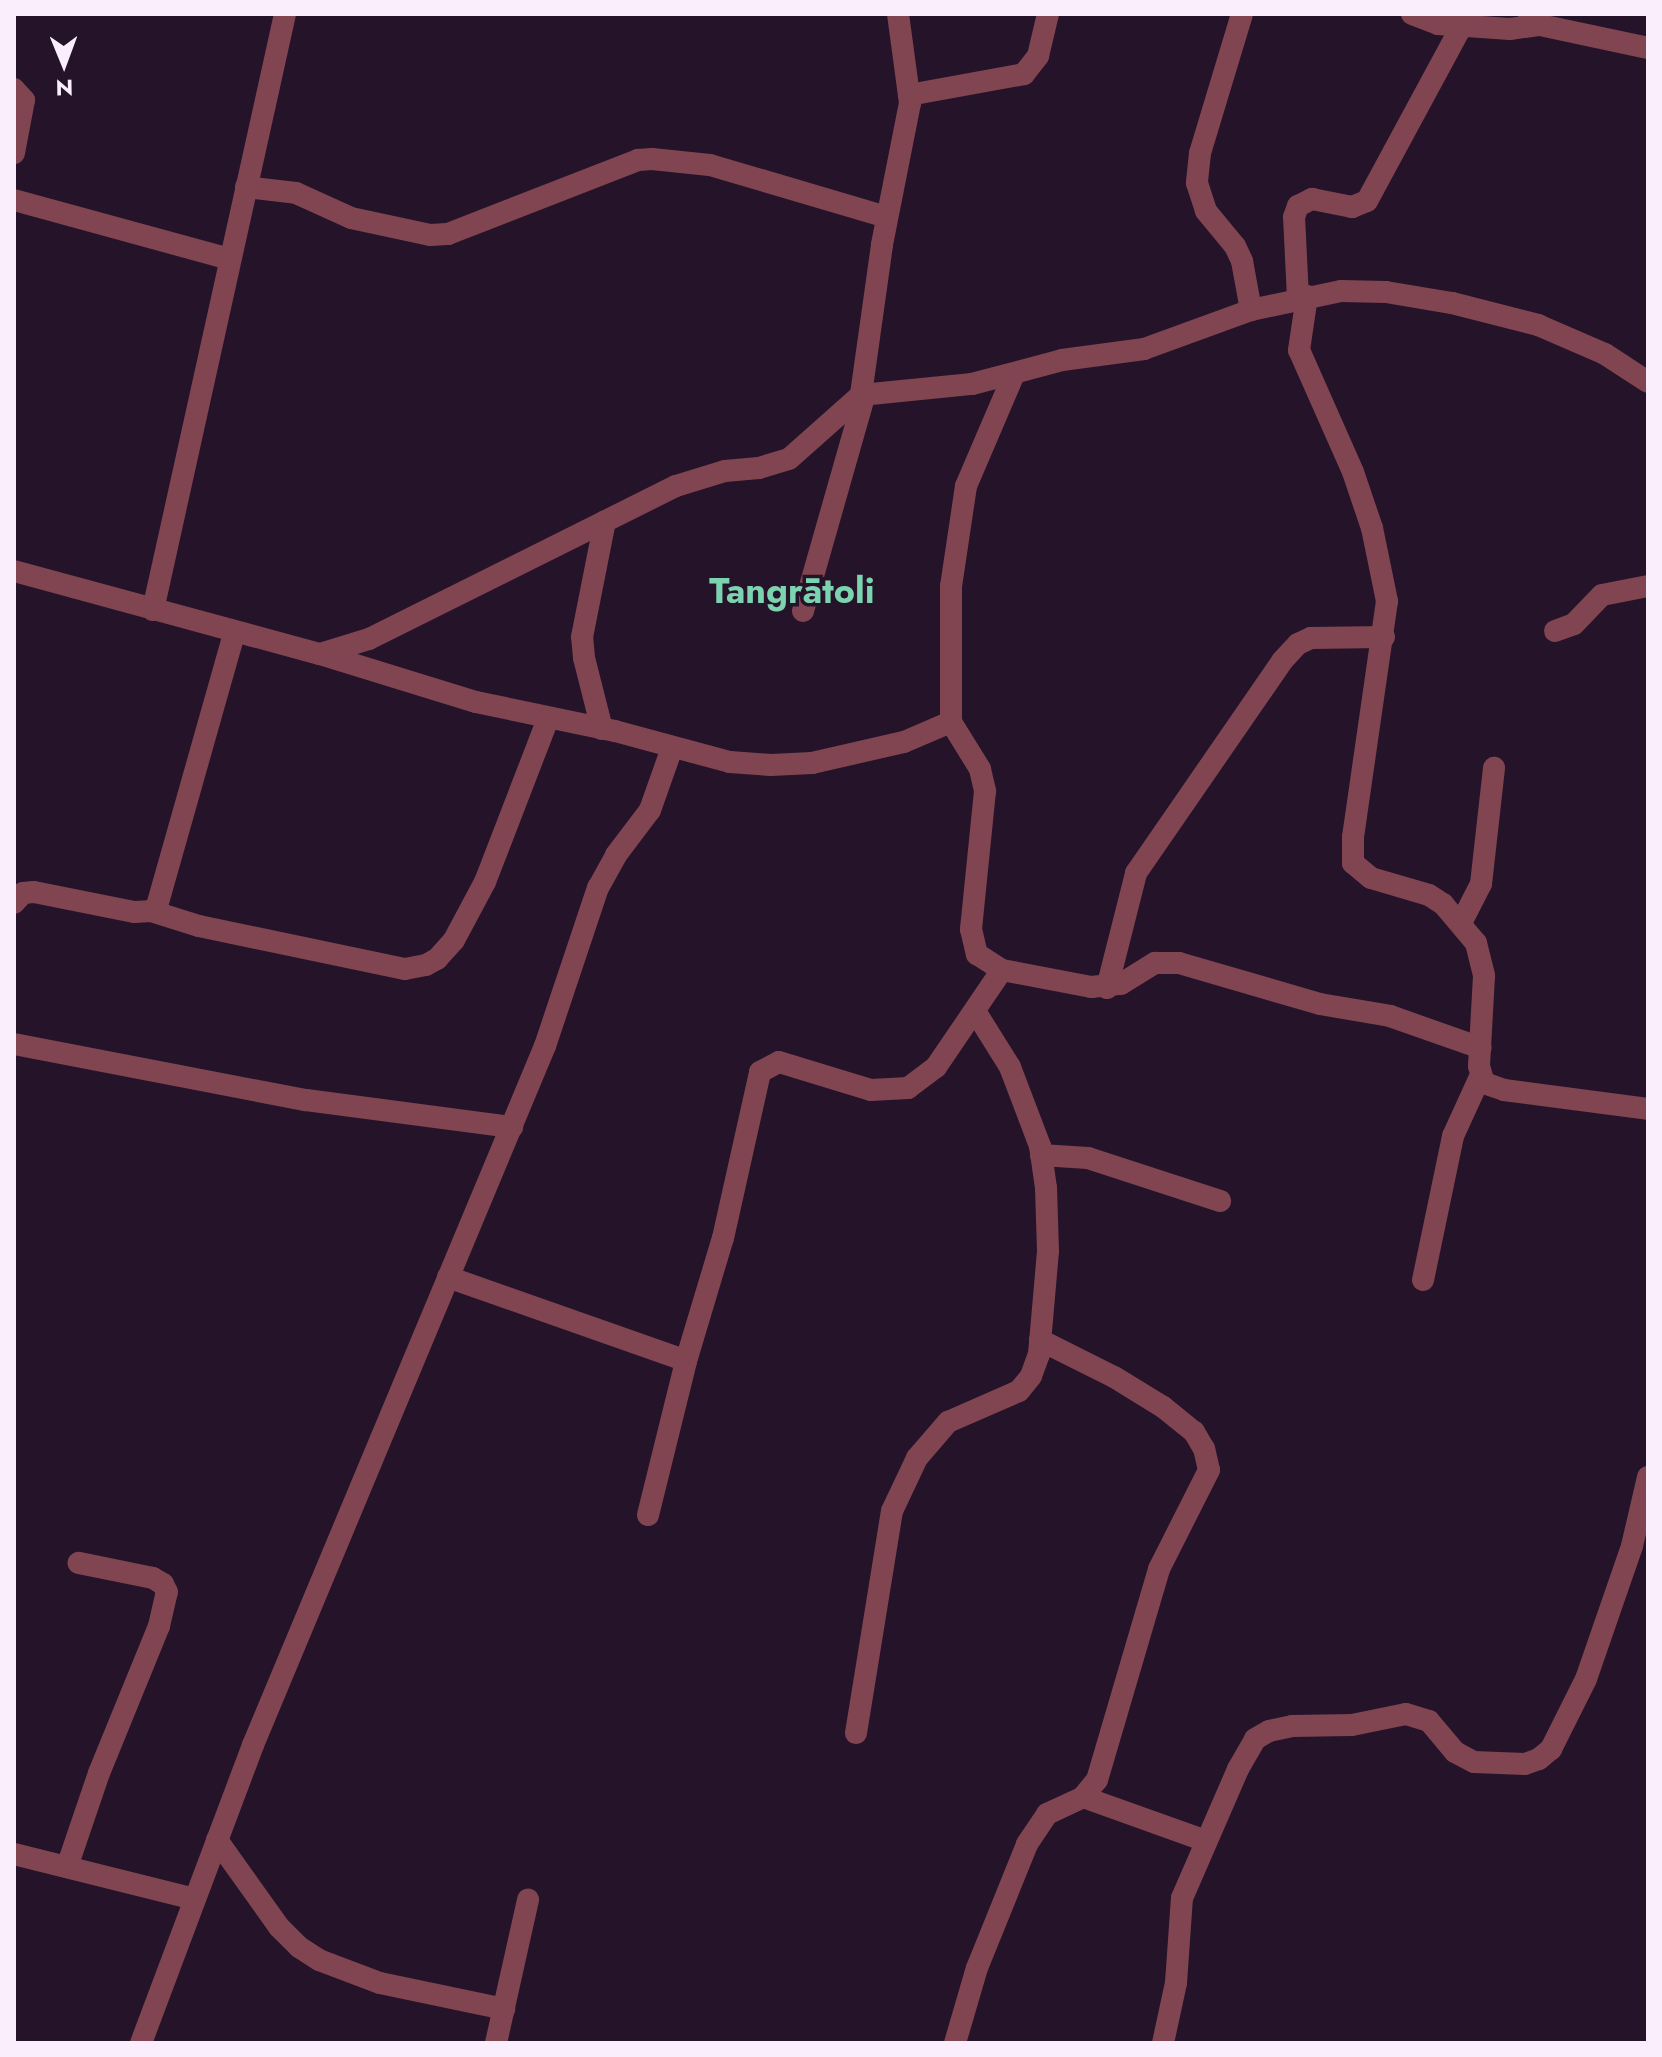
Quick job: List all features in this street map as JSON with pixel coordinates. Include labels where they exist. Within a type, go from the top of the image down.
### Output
[{"type":"street","points":[[153,610],[285,14]]},
{"type":"street","points":[[803,611],[863,394],[887,217],[907,131],[909,95],[898,14]]},
{"type":"street","points":[[909,95],[1024,74],[1038,56],[1048,14]]},
{"type":"street","points":[[1242,14],[1200,153],[1197,183],[1206,211],[1235,246],[1242,261],[1251,310]]},
{"type":"street","points":[[1412,14],[1438,24],[1510,29],[1533,19],[1648,48]]},
{"type":"street","points":[[1423,1280],[1453,1136],[1480,1077],[1484,976],[1476,943],[1443,904],[1429,895],[1371,878],[1353,863],[1353,837],[1387,601],[1372,528],[1353,472],[1299,350],[1303,297],[1294,217],[1298,206],[1312,199],[1352,207],[1367,201],[1462,25]]},
{"type":"street","points":[[14,89],[24,100],[14,153]]},
{"type":"street","points":[[246,187],[296,193],[351,218],[430,235],[448,234],[638,160],[652,159],[710,165],[887,217]]},
{"type":"street","points":[[14,200],[230,259]]},
{"type":"street","points":[[320,654],[369,639],[697,478],[775,465],[789,459],[863,394],[948,388],[1062,360],[1144,349],[1251,310],[1303,297],[1341,291],[1386,292],[1452,303],[1538,325],[1605,354],[1648,382]]},
{"type":"street","points":[[1014,374],[975,462],[958,526],[951,586],[951,722],[980,769],[985,791],[971,941],[977,954],[1002,970],[1067,984],[1107,988],[1121,984],[1155,963],[1179,963],[1331,1007],[1390,1016],[1481,1048]]},
{"type":"street","points":[[602,729],[584,658],[582,637],[605,521]]},
{"type":"street","points":[[14,571],[320,654],[476,702],[602,729],[730,762],[771,765],[812,763],[904,742],[951,722]]},
{"type":"street","points":[[1555,631],[1574,624],[1602,595],[1648,586]]},
{"type":"street","points":[[151,911],[162,895],[234,633]]},
{"type":"street","points":[[1107,988],[1136,873],[1282,661],[1298,644],[1311,638],[1384,637]]},
{"type":"street","points":[[14,903],[23,893],[34,892],[134,912],[151,911],[199,926],[405,969],[426,965],[437,959],[454,940],[485,882],[548,719]]},
{"type":"street","points":[[141,2043],[217,1840],[545,1046],[598,888],[616,855],[650,810],[672,748]]},
{"type":"street","points":[[1461,923],[1481,884],[1494,768]]},
{"type":"street","points":[[648,1515],[686,1361],[723,1238],[760,1072],[779,1062],[871,1090],[908,1088],[936,1067],[1002,970]]},
{"type":"street","points":[[856,1733],[892,1511],[917,1458],[948,1422],[1019,1391],[1031,1376],[1040,1340],[1048,1251],[1046,1188],[1041,1155],[1026,1105],[1010,1067],[975,1011]]},
{"type":"street","points":[[14,1044],[306,1100],[512,1127]]},
{"type":"street","points":[[1480,1077],[1489,1087],[1504,1090],[1648,1109]]},
{"type":"street","points":[[1041,1155],[1088,1158],[1220,1201]]},
{"type":"street","points":[[448,1277],[686,1361]]},
{"type":"street","points":[[955,2043],[977,1968],[1027,1844],[1047,1814],[1083,1797],[1097,1780],[1159,1569],[1209,1470],[1204,1449],[1194,1432],[1163,1407],[1114,1377],[1040,1340]]},
{"type":"street","points":[[1163,2043],[1176,1983],[1182,1898],[1247,1751],[1269,1731],[1292,1726],[1352,1725],[1388,1716],[1417,1715],[1439,1729],[1463,1759],[1498,1765],[1539,1759],[1551,1749],[1586,1679],[1632,1546],[1648,1477]]},
{"type":"street","points":[[67,1867],[99,1773],[159,1626],[167,1592],[163,1584],[153,1578],[79,1563]]},
{"type":"street","points":[[1083,1797],[1206,1841]]},
{"type":"street","points":[[217,1840],[279,1927],[299,1947],[319,1960],[380,1983],[504,2009]]},
{"type":"street","points":[[14,1854],[194,1899]]},
{"type":"street","points":[[496,2043],[528,1900]]},
{"type":"district","name":"Tangrātoli","points":[[792,591]]}]
